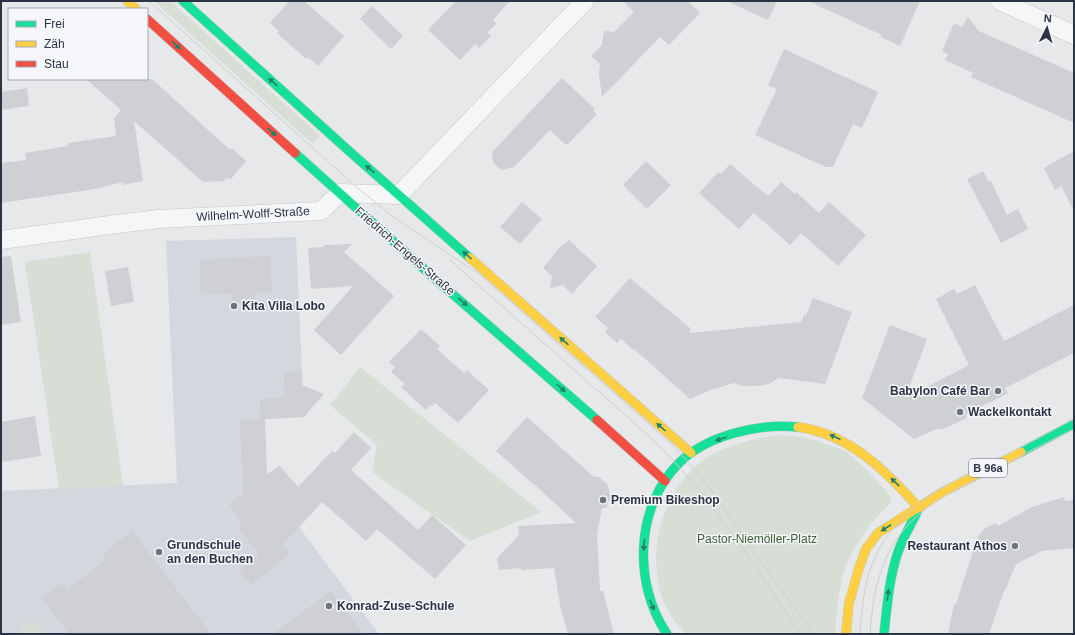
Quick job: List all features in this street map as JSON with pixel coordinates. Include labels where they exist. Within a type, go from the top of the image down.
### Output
[{"type":"main road","points":[[127,1],[135,8]]},
{"type":"main road","points":[[183,1],[690,453]]},
{"type":"main road","name":"Friedrich-Engels-Straße","points":[[148,20],[434,277],[556,383],[665,481]]},
{"type":"main road","name":"B 96a","points":[[919,508],[962,481],[1074,424]]},
{"type":"main road","points":[[667,634],[649,598],[643,559],[646,529],[657,497],[665,481],[690,453],[707,443],[732,434],[762,427],[802,427],[833,436],[850,444],[868,458],[896,483],[919,508]]},
{"type":"main road","points":[[846,634],[849,603],[855,578],[862,558],[870,543],[883,529],[919,508]]},
{"type":"main road","points":[[884,634],[889,589],[894,566],[919,508]]},
{"type":"street","points":[[340,193],[399,195],[585,1]]},
{"type":"street","points":[[1000,1],[1074,35]]},
{"type":"street","name":"Wilhelm-Wolff-Straße","points":[[1,240],[159,219],[321,211],[340,193]]},
{"type":"shaded area","points":[[296,237],[304,417],[239,421],[242,480],[299,527],[379,634],[1,634],[1,491],[177,483],[166,241]]},
{"type":"green space","points":[[154,1],[170,1],[320,136],[313,144]]},
{"type":"green space","points":[[90,252],[123,486],[59,489],[25,262]]},
{"type":"green space","points":[[360,367],[541,512],[470,541],[372,472],[377,445],[330,405]]},
{"type":"green space","name":"Pastor-Niemöller-Platz","points":[[777,435],[800,437],[818,441],[846,451],[869,472],[890,496],[891,503],[883,510],[862,536],[846,565],[840,589],[835,634],[686,634],[666,607],[656,568],[660,526],[667,507],[677,488],[690,472],[705,459],[713,454],[740,443]]},
{"type":"green space","points":[[25,623],[37,623],[45,634],[18,634]]},
{"type":"building","points":[[289,1],[304,1],[344,36],[318,66],[308,57],[306,59],[277,33],[279,31],[270,23]]},
{"type":"building","points":[[456,1],[510,1],[493,20],[496,24],[487,33],[491,36],[479,48],[475,44],[460,60],[428,30]]},
{"type":"building","points":[[623,1],[688,1],[700,13],[669,45],[660,37],[602,97],[599,73],[600,64],[591,56],[602,45],[604,31],[614,32],[634,12]]},
{"type":"building","points":[[727,1],[777,1],[768,20]]},
{"type":"building","points":[[808,1],[920,1],[900,46],[881,37],[882,35]]},
{"type":"building","points":[[372,6],[403,36],[391,49],[360,19]]},
{"type":"building","points":[[968,17],[979,31],[1074,73],[1074,123],[971,77],[973,73],[945,60],[948,54],[942,51],[954,23],[962,27]]},
{"type":"building","points":[[784,49],[878,92],[862,128],[853,124],[833,167],[826,167],[755,135],[777,89],[768,85]]},
{"type":"building","points":[[562,78],[595,109],[593,111],[597,114],[568,144],[566,145],[550,130],[514,167],[501,170],[493,162],[492,152]]},
{"type":"building","points":[[152,79],[229,149],[233,149],[246,161],[231,179],[226,178],[224,181],[203,182],[134,121],[143,181],[123,185],[123,182],[95,189],[1,203],[1,163],[26,160],[25,153],[68,146],[68,143],[116,136],[114,118],[121,110],[87,80]]},
{"type":"building","points":[[27,88],[29,106],[1,110],[1,92]]},
{"type":"building","points":[[1074,151],[1074,211],[1061,186],[1055,190],[1044,168]]},
{"type":"building","points":[[646,161],[671,185],[647,209],[623,185]]},
{"type":"building","points":[[730,164],[768,196],[781,182],[795,194],[796,192],[819,213],[829,202],[866,235],[838,266],[801,233],[790,245],[754,213],[739,229],[699,193],[718,172],[721,174]]},
{"type":"building","points":[[983,171],[989,182],[991,181],[1007,215],[1018,209],[1028,229],[1001,243],[967,179]]},
{"type":"building","points":[[522,202],[542,219],[520,244],[500,227]]},
{"type":"building","points":[[569,240],[597,266],[572,294],[563,285],[550,288],[552,276],[543,268],[559,248]]},
{"type":"building","points":[[352,244],[344,252],[394,296],[341,355],[314,330],[353,286],[311,289],[308,248],[324,247],[324,245]]},
{"type":"building","points":[[11,256],[21,322],[1,325],[1,257]]},
{"type":"building","points":[[270,256],[272,291],[255,292],[255,303],[233,305],[232,294],[201,293],[199,261]]},
{"type":"building","points":[[128,267],[134,302],[111,306],[105,271]]},
{"type":"building","points":[[630,278],[690,328],[690,333],[801,322],[804,315],[806,316],[813,298],[852,312],[825,384],[779,378],[769,384],[757,386],[742,386],[734,383],[711,390],[690,399],[621,339],[617,343],[605,332],[608,328],[595,317]]},
{"type":"building","points":[[975,285],[1004,341],[1074,305],[1074,353],[1005,388],[1008,393],[965,415],[967,418],[941,430],[939,428],[914,439],[862,398],[890,325],[927,339],[905,398],[969,365],[936,299],[954,289],[957,294]]},
{"type":"building","points":[[421,329],[440,346],[437,349],[464,373],[467,370],[489,390],[458,423],[435,403],[432,406],[430,405],[426,410],[401,387],[405,384],[391,372],[395,367],[389,362]]},
{"type":"building","points":[[302,372],[302,385],[324,394],[304,417],[265,419],[267,474],[280,466],[298,487],[332,451],[335,453],[354,432],[371,448],[351,470],[418,530],[432,515],[466,545],[435,579],[377,529],[366,541],[322,502],[283,545],[290,554],[251,585],[239,570],[259,555],[238,528],[242,523],[229,504],[243,493],[239,420],[261,419],[260,399],[285,397],[284,373]]},
{"type":"building","points":[[35,416],[41,456],[1,462],[1,422]]},
{"type":"building","points":[[527,417],[594,477],[599,477],[608,485],[611,500],[608,501],[607,508],[602,508],[597,534],[600,591],[603,591],[614,634],[568,634],[560,605],[554,568],[499,570],[497,558],[519,535],[518,526],[576,523],[496,451]]},
{"type":"building","points":[[1064,497],[1065,501],[1074,500],[1074,548],[1042,551],[1016,564],[1004,591],[989,634],[948,634],[954,604],[956,604],[978,536],[984,529],[996,523],[998,526],[1032,507]]},
{"type":"building","points":[[132,531],[211,634],[69,634],[42,598],[62,583],[67,589],[106,560],[102,554]]},
{"type":"building","name":"Konrad-Zuse-Schule","points":[[331,591],[363,634],[273,634]]},
{"type":"tram line","points":[[149,1],[353,184],[392,216],[479,274],[669,442],[690,464],[708,487],[814,634]]},
{"type":"tram line","points":[[450,260],[650,437],[672,459],[712,506],[801,634]]},
{"type":"tram line","points":[[860,634],[864,595],[871,566],[886,538],[899,522],[914,508],[948,485],[1074,419]]},
{"type":"tram line","points":[[870,634],[871,618],[881,572],[894,543],[903,530],[923,511],[948,494],[1074,429]]},
{"type":"traffic: fast","points":[[183,1],[470,258]]},
{"type":"traffic: fast","points":[[295,153],[433,277],[597,420]]},
{"type":"traffic: fast","points":[[1021,452],[1074,424]]},
{"type":"traffic: fast","points":[[667,634],[656,614],[648,592],[644,570],[644,546],[647,523],[654,501],[664,481],[679,463],[691,453],[719,438],[751,429],[783,426],[798,427]]},
{"type":"traffic: fast","points":[[884,634],[892,572],[902,541],[919,508]]},
{"type":"traffic: slow","points":[[127,1],[135,8]]},
{"type":"traffic: slow","points":[[470,258],[691,453]]},
{"type":"traffic: slow","points":[[798,427],[817,431],[834,437],[866,456],[880,468],[919,508]]},
{"type":"traffic: slow","points":[[846,634],[849,603],[859,568],[866,549],[878,533],[941,493],[1021,452]]},
{"type":"traffic: jam","points":[[148,20],[295,153]]},
{"type":"traffic: jam","points":[[597,420],[665,481]]},
{"type":"place","name":"Kita Villa Lobo","points":[[234,306]]},
{"type":"place","name":"Babylon Café Bar","points":[[998,391]]},
{"type":"place","name":"Wackelkontakt","points":[[960,412]]},
{"type":"place","name":"Premium Bikeshop","points":[[603,500]]},
{"type":"place","name":"Restaurant Athos","points":[[1015,546]]},
{"type":"place","name":"Grundschule an den Buchen","points":[[159,552]]},
{"type":"place","name":"Konrad-Zuse-Schule","points":[[329,606]]}]
